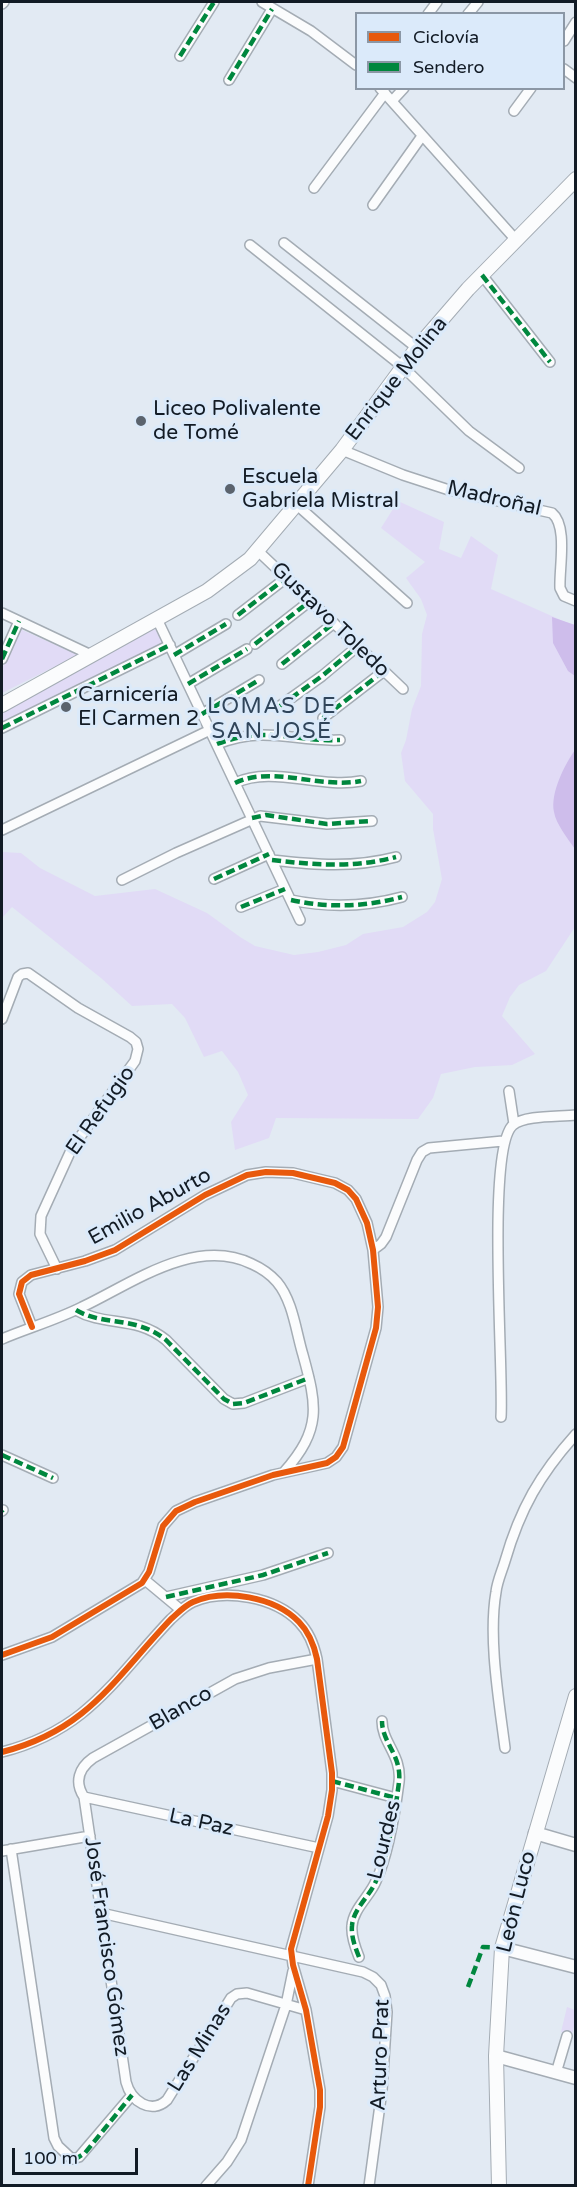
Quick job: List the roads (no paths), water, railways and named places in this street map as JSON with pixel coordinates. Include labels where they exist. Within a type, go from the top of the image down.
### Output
[{"type":"main road","name":"Enrique Molina","points":[[2,705],[220,582],[258,551],[342,450],[417,348],[482,275],[576,179]]},
{"type":"main road","name":"León Luco","points":[[499,2186],[496,2056],[502,1948],[535,1833],[572,1722],[576,1696]]},
{"type":"street","points":[[180,56],[214,2]]},
{"type":"street","points":[[262,2],[311,31],[355,64]]},
{"type":"street","points":[[229,80],[273,9]]},
{"type":"street","points":[[565,39],[576,22]]},
{"type":"street","points":[[392,101],[402,90]]},
{"type":"street","points":[[514,111],[530,90]]},
{"type":"street","points":[[314,188],[382,91],[516,240]]},
{"type":"street","points":[[373,205],[422,136]]},
{"type":"street","points":[[284,243],[417,348]]},
{"type":"street","points":[[250,245],[403,367],[469,431],[519,468]]},
{"type":"street","points":[[482,275],[550,362]]},
{"type":"street","name":"Madroñal","points":[[342,450],[403,475],[449,490],[552,513],[560,522],[561,529],[560,588],[564,596],[576,601]]},
{"type":"street","points":[[297,505],[408,603]]},
{"type":"street","name":"Gustavo Toledo","points":[[258,551],[403,689]]},
{"type":"street","points":[[238,615],[286,578]]},
{"type":"street","points":[[188,684],[251,647],[310,601]]},
{"type":"street","points":[[2,613],[91,654]]},
{"type":"street","points":[[157,619],[300,921]]},
{"type":"street","points":[[2,659],[19,621]]},
{"type":"street","points":[[282,664],[334,623]]},
{"type":"street","points":[[174,655],[226,624]]},
{"type":"street","points":[[2,728],[170,645]]},
{"type":"street","points":[[280,706],[322,676],[358,646]]},
{"type":"street","points":[[323,718],[384,671]]},
{"type":"street","points":[[202,714],[259,680]]},
{"type":"street","points":[[2,830],[210,730]]},
{"type":"street","points":[[217,744],[259,734],[340,740]]},
{"type":"street","points":[[235,783],[246,778],[262,776],[333,784],[361,781]]},
{"type":"street","points":[[122,880],[252,818],[266,815],[327,824],[372,821]]},
{"type":"street","points":[[214,879],[270,857],[345,866],[370,863],[396,856]]},
{"type":"street","points":[[241,907],[285,888]]},
{"type":"street","points":[[291,900],[319,905],[347,906],[402,897]]},
{"type":"street","name":"El Refugio","points":[[2,1019],[18,977],[22,974],[33,975],[78,1008],[125,1033],[136,1042],[138,1049],[135,1061],[72,1148],[41,1216],[40,1234],[57,1269]]},
{"type":"street","points":[[509,1091],[514,1124]]},
{"type":"street","points":[[501,1417],[502,1376],[497,1243],[506,1133],[514,1124],[527,1119],[576,1115]]},
{"type":"street","points":[[373,1250],[386,1238],[422,1152],[434,1147],[504,1142]]},
{"type":"street","name":"Emilio Aburto","points":[[32,1327],[20,1298],[20,1285],[24,1279],[31,1275],[85,1262],[115,1250],[211,1192],[241,1177],[266,1172],[315,1177],[348,1190],[361,1208],[373,1250],[378,1317],[343,1447],[336,1457],[327,1463],[284,1472],[195,1502],[172,1514],[161,1531],[146,1580]]},
{"type":"street","points":[[2,1339],[76,1310],[134,1279],[170,1264],[210,1255],[241,1259],[270,1275],[282,1290],[309,1378],[314,1408],[312,1429],[303,1448],[284,1472]]},
{"type":"street","points":[[76,1310],[90,1316],[139,1324],[154,1331],[166,1340],[230,1404],[244,1403],[309,1378]]},
{"type":"street","points":[[505,1748],[494,1641],[496,1592],[511,1537],[524,1506],[545,1472],[576,1434]]},
{"type":"street","points":[[2,1455],[53,1478]]},
{"type":"street","points":[[166,1597],[262,1575],[328,1553]]},
{"type":"street","points":[[2,1655],[52,1637],[146,1580],[181,1610]]},
{"type":"street","points":[[191,1591],[194,1602]]},
{"type":"street","points":[[2,1752],[43,1738],[80,1715],[113,1685],[148,1643],[181,1610],[194,1602],[207,1598],[240,1596],[257,1600],[281,1609],[297,1619],[314,1645],[332,1781],[330,1807],[293,1941],[291,1988],[286,2005],[241,2140],[233,2155],[206,2186]]},
{"type":"street","name":"Blanco","points":[[84,1797],[79,1786],[79,1776],[93,1758],[243,1676],[268,1668],[317,1659]]},
{"type":"street","name":"Lourdes","points":[[359,1957],[353,1938],[352,1923],[380,1874],[399,1778],[399,1766],[383,1729],[382,1721]]},
{"type":"street","points":[[332,1781],[396,1798]]},
{"type":"street","name":"José Francisco Gómez","points":[[84,1797],[126,2082],[132,2095]]},
{"type":"street","name":"La Paz","points":[[84,1797],[319,1848]]},
{"type":"street","points":[[535,1833],[576,1845]]},
{"type":"street","points":[[90,1836],[6,1850],[54,2138],[60,2148],[74,2160],[84,2153],[132,2095]]},
{"type":"street","name":"Arturo Prat","points":[[101,1913],[292,1961],[368,1974],[378,1980],[384,1990],[387,2012],[385,2059],[369,2186]]},
{"type":"street","points":[[502,1948],[576,1967]]},
{"type":"street","points":[[292,1961],[306,2010],[318,2074],[320,2099],[308,2186]]},
{"type":"street","name":"Las Minas","points":[[132,2095],[139,2102],[151,2107],[161,2105],[167,2100],[231,1998],[237,1994],[247,1993],[306,2010]]},
{"type":"street","points":[[556,2073],[567,2036]]},
{"type":"street","points":[[496,2056],[576,2078]]},
{"type":"place","name":"Liceo Polivalente de Tomé","points":[[141,421]]},
{"type":"place","name":"Escuela Gabriela Mistral","points":[[230,489]]},
{"type":"place","name":"Carnicería El Carmen 2","points":[[66,707]]},
{"type":"district","name":"LOMAS DE SAN JOSÉ","points":[[272,720]]}]
